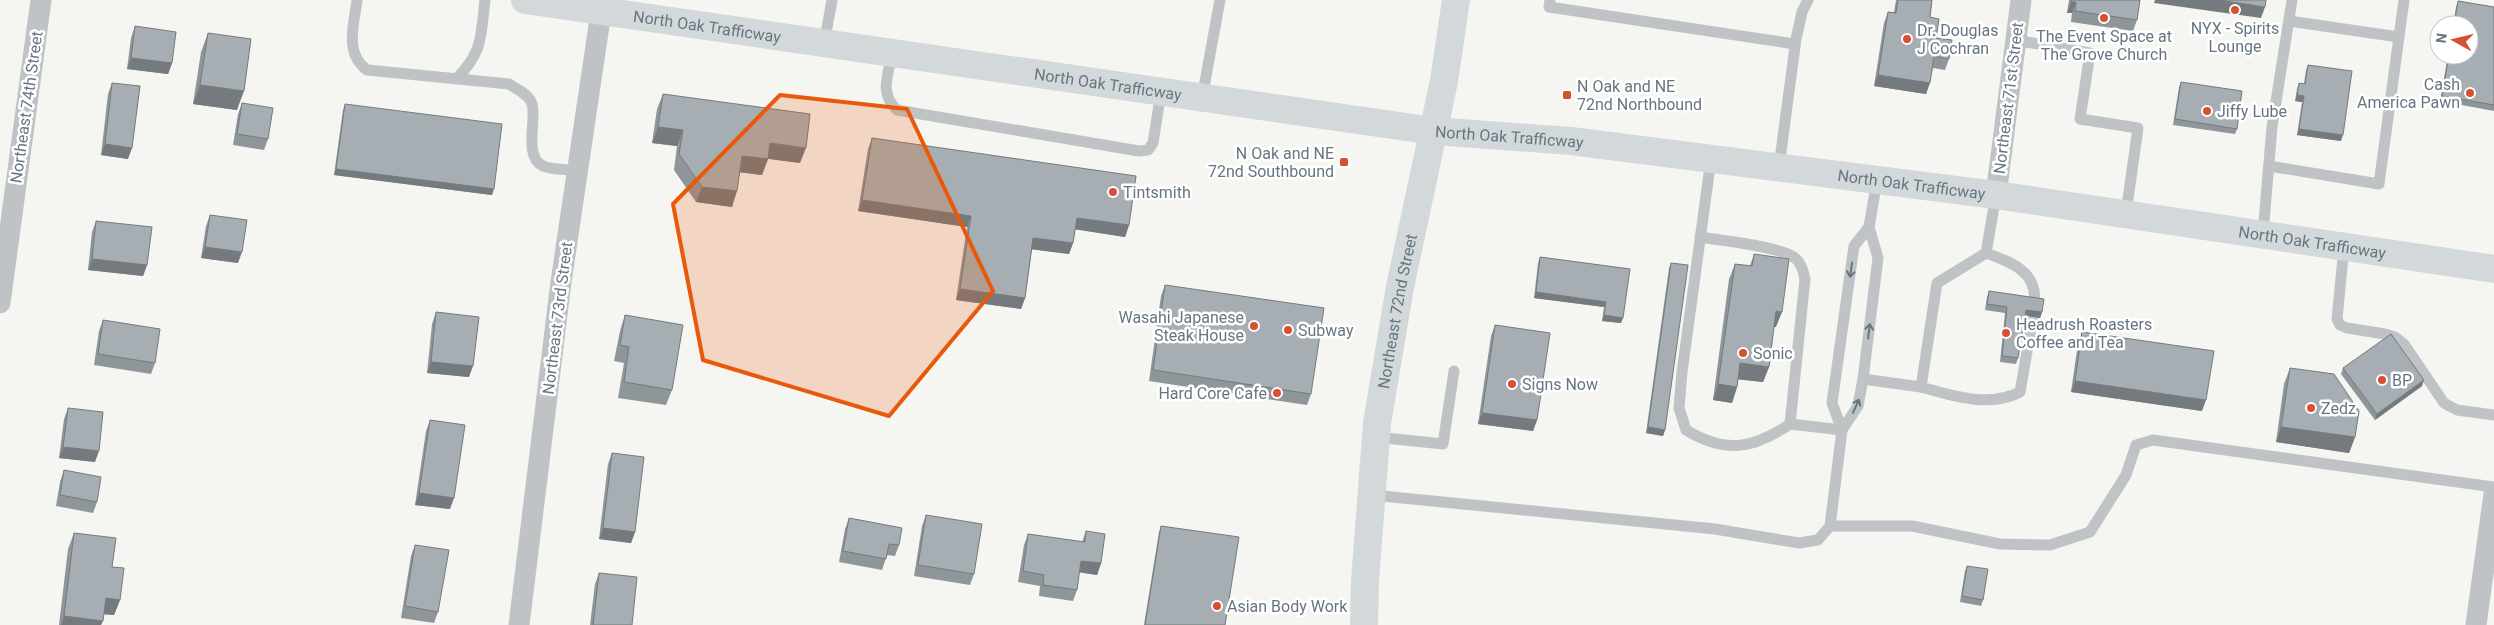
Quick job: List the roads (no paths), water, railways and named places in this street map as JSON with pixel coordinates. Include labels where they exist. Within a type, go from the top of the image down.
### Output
[{"type":"main road","name":"North Oak Trafficway","points":[[526,0],[569,3],[601,12],[1434,131],[1571,141],[1996,195],[2263,233],[2494,269]]},
{"type":"main road","name":"Northeast 72nd Street","points":[[1364,625],[1365,581],[1376,437],[1400,287],[1434,131],[1456,0]]},
{"type":"street","name":"Northeast 74th Street","points":[[0,303],[7,196],[41,0]]},
{"type":"street","name":"Northeast 71st Street","points":[[1996,195],[2021,0]]},
{"type":"street","name":"Northeast 73rd Street","points":[[519,625],[560,282],[601,12]]},
{"type":"street","points":[[2476,625],[2494,494]]},
{"type":"lane","points":[[357,0],[352,47],[359,64],[367,70],[509,84],[525,94],[532,103],[532,149],[537,161],[542,166],[577,171]]},
{"type":"lane","points":[[456,79],[470,65],[479,49],[485,0]]},
{"type":"lane","points":[[824,44],[832,0]]},
{"type":"lane","points":[[1202,98],[1220,0]]},
{"type":"lane","points":[[1550,0],[1549,7],[1795,44]]},
{"type":"lane","points":[[1779,167],[1795,44],[1802,12],[1808,0]]},
{"type":"lane","points":[[2263,233],[2272,128],[2292,0]]},
{"type":"lane","points":[[2269,166],[2378,184],[2404,0]]},
{"type":"lane","points":[[2289,21],[2399,37]]},
{"type":"lane","points":[[2015,40],[2090,53],[2080,119],[2138,128],[2126,213]]},
{"type":"lane","points":[[892,54],[886,94],[889,102],[897,110],[1139,151],[1148,150],[1152,143],[1161,92]]},
{"type":"lane","points":[[1711,159],[1682,372],[1679,408],[1686,430],[1704,441],[1740,446],[1767,439],[1790,424],[1842,430]]},
{"type":"lane","points":[[1372,495],[1715,529],[1799,543],[1818,540],[1830,526],[1842,430],[1858,406],[1863,379],[1878,258],[1869,227],[1877,180]]},
{"type":"lane","points":[[1921,387],[1937,283],[1986,253],[1996,195]]},
{"type":"lane","points":[[1842,430],[1832,403],[1854,246],[1869,227]]},
{"type":"lane","points":[[1700,237],[1780,252],[1794,257],[1802,267],[1805,279],[1790,424]]},
{"type":"lane","points":[[2344,247],[2337,319],[2340,325],[2395,337],[2404,344],[2444,403],[2457,410],[2494,415]]},
{"type":"lane","points":[[1986,253],[2009,261],[2028,276],[2035,287],[2034,304]]},
{"type":"lane","points":[[1863,379],[1921,387],[1985,401],[2007,399],[2020,392],[2032,317]]},
{"type":"lane","points":[[1376,437],[1444,444],[1454,371]]},
{"type":"lane","points":[[1830,526],[1912,526],[2000,544],[2050,545],[2090,532],[2126,475],[2136,445],[2153,440],[2494,487]]},
{"type":"place","name":"NYX - Spirits Lounge","points":[[2235,10]]},
{"type":"place","name":"The Event Space at The Grove Church","points":[[2104,18]]},
{"type":"place","name":"Dr. Douglas J Cochran","points":[[1907,39]]},
{"type":"place","name":"Cash America Pawn","points":[[2470,93]]},
{"type":"place","name":"N Oak and NE 72nd Northbound","points":[[1567,95]]},
{"type":"place","name":"Jiffy Lube","points":[[2207,111]]},
{"type":"place","name":"N Oak and NE 72nd Southbound","points":[[1344,162]]},
{"type":"place","name":"Tintsmith","points":[[1113,192]]},
{"type":"place","name":"Wasahi Japanese Steak House","points":[[1254,326]]},
{"type":"place","name":"Subway","points":[[1288,330]]},
{"type":"place","name":"Headrush Roasters Coffee and Tea","points":[[2006,333]]},
{"type":"place","name":"Sonic","points":[[1743,353]]},
{"type":"place","name":"BP","points":[[2382,380]]},
{"type":"place","name":"Signs Now","points":[[1512,384]]},
{"type":"place","name":"Hard Core Cafe","points":[[1277,393]]},
{"type":"place","name":"Zedz","points":[[2311,408]]},
{"type":"place","name":"Asian Body Work","points":[[1217,606]]}]
